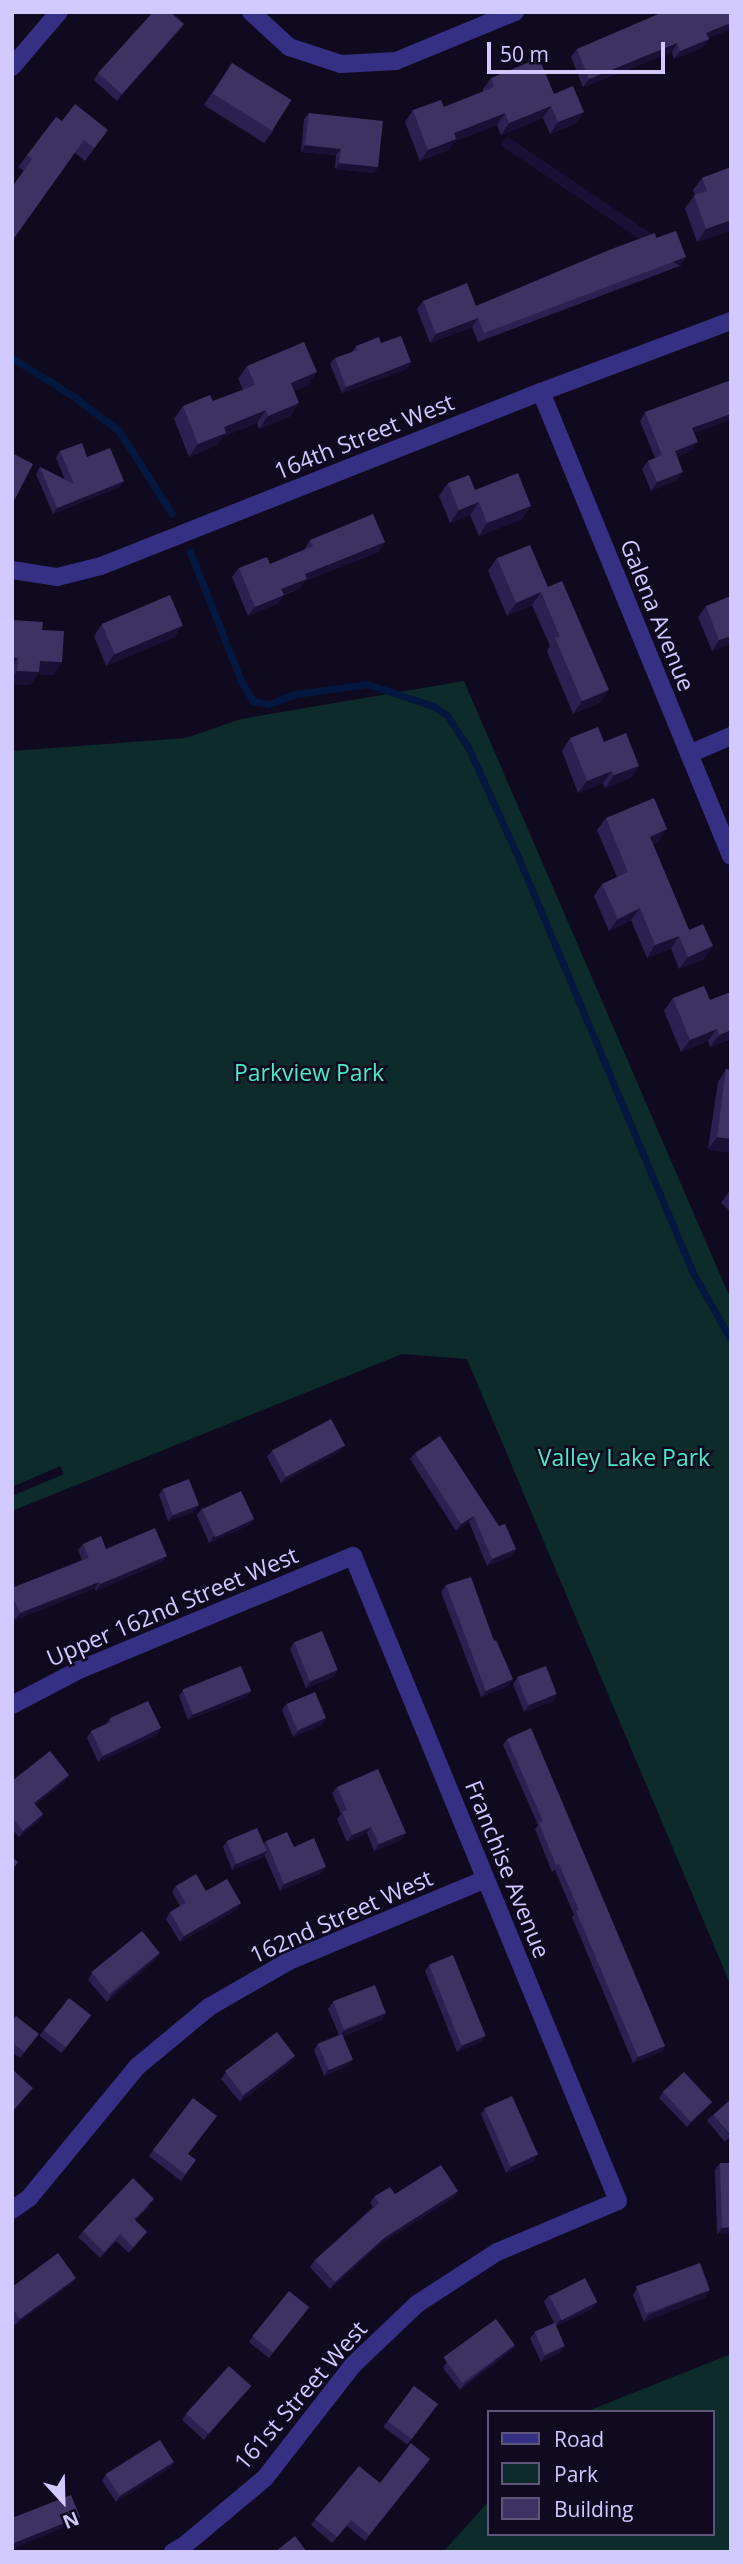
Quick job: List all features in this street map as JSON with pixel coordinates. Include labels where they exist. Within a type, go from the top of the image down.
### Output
[{"type":"street","points":[[12,67],[59,12]]},
{"type":"street","points":[[251,12],[289,47],[341,64],[396,61],[515,12]]},
{"type":"street","name":"164th Street West","points":[[12,570],[57,577],[101,566],[541,392],[731,321]]},
{"type":"street","name":"Galena Avenue","points":[[541,392],[731,856]]},
{"type":"street","points":[[689,754],[731,736]]},
{"type":"street","name":"Upper 162nd Street West","points":[[12,1704],[79,1670],[353,1556]]},
{"type":"street","name":"Franchise Avenue","points":[[353,1556],[618,2201]]},
{"type":"street","name":"162nd Street West","points":[[12,2210],[29,2198],[138,2066],[209,2007],[289,1961],[486,1879]]},
{"type":"street","name":"161st Street West","points":[[173,2552],[265,2478],[353,2365],[417,2304],[498,2252],[618,2201]]},
{"type":"green space","name":"Parkview Park","points":[[464,681],[731,1300],[731,1986],[467,1359],[402,1354],[12,1511],[12,1496],[64,1474],[60,1466],[12,1487],[12,751],[186,738],[241,719]]},
{"type":"green space","points":[[731,2354],[731,2552],[443,2552],[488,2502],[488,2536],[715,2536],[715,2410],[590,2410]]},
{"type":"building","points":[[153,12],[170,12],[184,24],[122,94],[98,73]]},
{"type":"building","points":[[663,12],[731,12],[731,23],[706,33],[709,39],[680,51],[677,43],[589,79],[577,49]]},
{"type":"building","points":[[539,58],[554,94],[573,86],[584,112],[558,122],[551,106],[509,123],[505,113],[454,133],[456,139],[428,150],[413,110],[441,100],[444,107],[494,87],[491,78]]},
{"type":"building","points":[[232,63],[291,100],[272,131],[213,94]]},
{"type":"building","points":[[75,104],[108,130],[94,148],[84,140],[12,241],[12,187],[32,159],[27,155],[56,117],[62,121]]},
{"type":"building","points":[[309,113],[383,121],[378,167],[339,163],[341,149],[305,145]]},
{"type":"building","points":[[731,167],[731,220],[706,229],[694,195],[707,191],[702,178]]},
{"type":"building","points":[[676,231],[686,257],[484,333],[478,318],[436,334],[423,301],[467,283],[476,306],[609,250],[655,233],[656,238]]},
{"type":"building","points":[[401,336],[411,362],[346,387],[335,358],[358,350],[356,346],[379,337],[381,343]]},
{"type":"building","points":[[304,342],[317,372],[291,383],[299,403],[268,416],[266,410],[224,427],[226,433],[198,444],[183,406],[210,395],[213,401],[255,385],[247,366]]},
{"type":"building","points":[[731,380],[731,414],[692,428],[698,442],[675,451],[683,472],[657,482],[648,461],[662,455],[645,412]]},
{"type":"building","points":[[82,443],[87,457],[110,448],[124,481],[57,508],[40,467],[74,484],[60,451]]},
{"type":"building","points":[[12,453],[33,464],[15,499],[12,498]]},
{"type":"building","points":[[518,473],[531,506],[487,523],[479,502],[459,510],[448,483],[469,475],[475,490]]},
{"type":"building","points":[[373,514],[385,542],[305,574],[307,579],[281,589],[284,595],[255,607],[239,568],[267,557],[270,564],[313,546],[310,540]]},
{"type":"building","points":[[530,545],[548,587],[562,581],[609,690],[582,701],[555,638],[560,637],[541,592],[516,603],[497,558]]},
{"type":"building","points":[[170,595],[183,625],[115,654],[102,624]]},
{"type":"building","points":[[731,596],[731,636],[719,640],[706,606]]},
{"type":"building","points":[[12,620],[43,622],[42,630],[64,631],[62,662],[40,661],[39,672],[17,671],[18,658],[12,657]]},
{"type":"building","points":[[598,727],[604,742],[626,733],[639,766],[614,775],[612,771],[587,781],[570,738]]},
{"type":"building","points":[[654,798],[667,829],[650,837],[689,930],[703,924],[713,946],[688,957],[679,936],[655,945],[640,908],[618,919],[602,884],[628,872],[606,818]]},
{"type":"building","points":[[704,986],[710,1000],[731,992],[731,1030],[719,1035],[717,1029],[690,1040],[673,998]]},
{"type":"building","points":[[726,1069],[731,1070],[731,1139],[717,1137]]},
{"type":"building","points":[[331,1419],[345,1445],[286,1477],[272,1450]]},
{"type":"building","points":[[440,1436],[499,1526],[505,1524],[516,1549],[492,1559],[474,1516],[461,1524],[415,1453]]},
{"type":"building","points":[[189,1479],[199,1505],[173,1515],[163,1489]]},
{"type":"building","points":[[241,1491],[254,1519],[215,1537],[202,1509]]},
{"type":"building","points":[[155,1528],[167,1556],[20,1613],[12,1588],[89,1558],[83,1544],[101,1536],[106,1549]]},
{"type":"building","points":[[471,1577],[494,1641],[496,1640],[513,1679],[486,1691],[446,1585]]},
{"type":"building","points":[[322,1631],[338,1670],[310,1681],[294,1642]]},
{"type":"building","points":[[241,1666],[251,1691],[193,1715],[183,1690]]},
{"type":"building","points":[[546,1666],[557,1694],[528,1705],[517,1677]]},
{"type":"building","points":[[315,1692],[326,1718],[297,1730],[286,1704]]},
{"type":"building","points":[[148,1701],[161,1728],[103,1756],[91,1731],[111,1722],[110,1718]]},
{"type":"building","points":[[531,1728],[665,2046],[638,2057],[576,1911],[579,1910],[559,1864],[556,1865],[539,1823],[543,1821],[507,1739]]},
{"type":"building","points":[[50,1751],[69,1775],[34,1803],[43,1814],[23,1831],[12,1817],[12,1781]]},
{"type":"building","points":[[378,1769],[406,1833],[379,1844],[371,1827],[352,1835],[342,1812],[347,1810],[337,1787]]},
{"type":"building","points":[[257,1828],[267,1851],[236,1864],[227,1841]]},
{"type":"building","points":[[287,1832],[294,1847],[314,1838],[326,1867],[284,1884],[266,1841]]},
{"type":"building","points":[[12,1857],[18,1862],[12,1870]]},
{"type":"building","points":[[196,1874],[206,1891],[227,1879],[241,1903],[184,1936],[170,1912],[186,1903],[176,1886]]},
{"type":"building","points":[[142,1931],[160,1953],[109,1994],[91,1972]]},
{"type":"building","points":[[453,1955],[486,2036],[461,2045],[429,1965]]},
{"type":"building","points":[[375,1985],[386,2013],[344,2029],[333,2001]]},
{"type":"building","points":[[69,1998],[91,2015],[66,2048],[44,2030]]},
{"type":"building","points":[[16,2016],[39,2034],[24,2052],[12,2042],[12,2021]]},
{"type":"building","points":[[277,2032],[295,2056],[243,2095],[225,2071]]},
{"type":"building","points":[[342,2034],[353,2060],[329,2070],[318,2044]]},
{"type":"building","points":[[12,2069],[33,2088],[12,2112]]},
{"type":"building","points":[[684,2072],[712,2102],[691,2122],[663,2092]]},
{"type":"building","points":[[512,2096],[538,2154],[511,2167],[485,2108]]},
{"type":"building","points":[[193,2098],[217,2116],[188,2154],[196,2160],[185,2174],[153,2150]]},
{"type":"building","points":[[731,2099],[731,2134],[730,2135],[713,2115]]},
{"type":"building","points":[[720,2163],[731,2163],[731,2227],[722,2228]]},
{"type":"building","points":[[441,2165],[458,2191],[384,2238],[335,2282],[315,2260],[379,2203],[375,2196],[390,2187],[395,2194]]},
{"type":"building","points":[[133,2178],[154,2199],[134,2219],[147,2232],[133,2247],[120,2234],[104,2252],[83,2231]]},
{"type":"building","points":[[58,2253],[76,2278],[20,2319],[12,2308],[12,2287]]},
{"type":"building","points":[[700,2263],[710,2290],[646,2314],[636,2286]]},
{"type":"building","points":[[585,2278],[597,2302],[562,2320],[549,2296]]},
{"type":"building","points":[[289,2291],[309,2307],[273,2352],[252,2336]]},
{"type":"building","points":[[496,2319],[515,2345],[462,2383],[443,2357]]},
{"type":"building","points":[[555,2323],[565,2346],[545,2355],[535,2332]]},
{"type":"building","points":[[229,2366],[251,2386],[208,2434],[186,2414]]},
{"type":"building","points":[[414,2386],[438,2404],[411,2439],[388,2421]]},
{"type":"building","points":[[160,2440],[174,2462],[120,2496],[106,2474]]},
{"type":"building","points":[[411,2443],[430,2459],[369,2535],[351,2520],[337,2537],[315,2519],[359,2466],[380,2483]]},
{"type":"building","points":[[71,2495],[80,2517],[14,2543],[12,2518]]},
{"type":"building","points":[[295,2536],[307,2552],[275,2552]]},
{"type":"waterway","points":[[12,358],[73,396],[119,431],[172,514]]},
{"type":"waterway","points":[[190,552],[241,681],[253,701],[268,704],[296,694],[367,684],[433,706],[447,715],[468,747],[519,859],[692,1271],[731,1340]]},
{"type":"park label","name":"Valley Lake Park","points":[[624,1457]]}]
